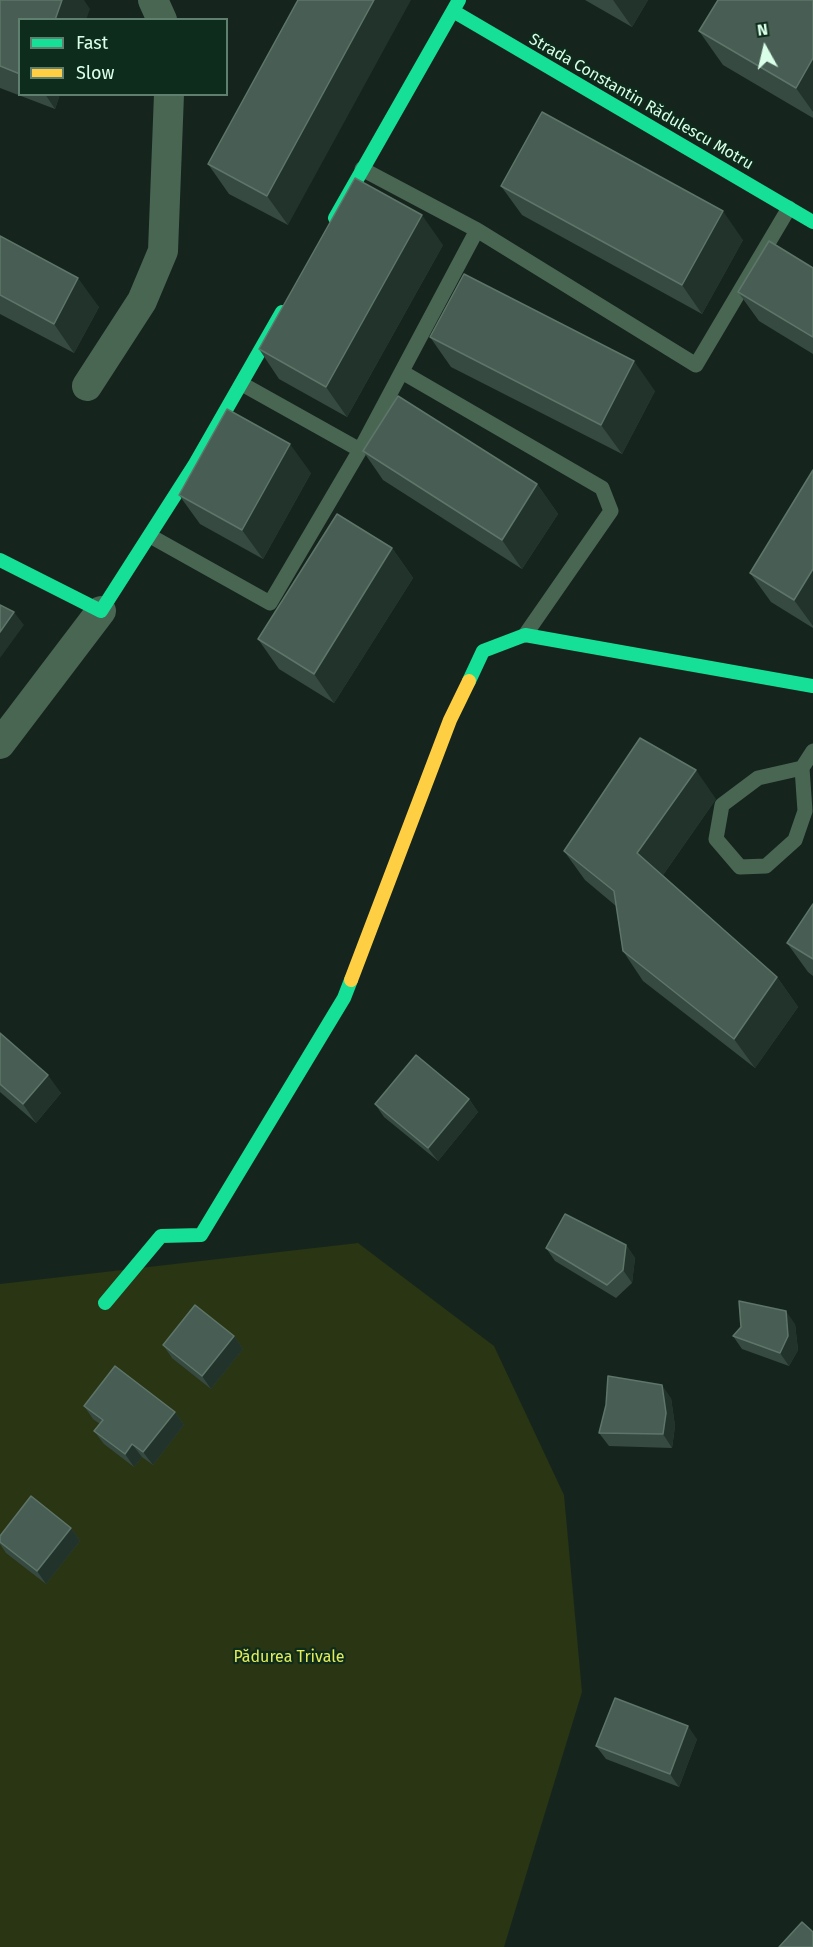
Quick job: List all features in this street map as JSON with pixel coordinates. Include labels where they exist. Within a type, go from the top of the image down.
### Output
[{"type":"street","points":[[153,0],[161,18]]},
{"type":"street","points":[[328,231],[456,5]]},
{"type":"street","name":"Strada Constantin Rădulescu Motru","points":[[456,5],[813,222]]},
{"type":"street","points":[[87,386],[142,301],[163,251],[169,96]]},
{"type":"street","points":[[0,744],[101,611],[152,537],[288,302]]},
{"type":"street","points":[[0,560],[101,611]]},
{"type":"street","points":[[105,1303],[161,1236],[201,1235],[344,998],[450,720],[483,651],[525,635],[813,686]]},
{"type":"lane","points":[[362,169],[477,230],[696,365],[789,208]]},
{"type":"lane","points":[[152,537],[270,603],[360,450],[477,230]]},
{"type":"lane","points":[[402,372],[602,488],[611,511],[525,635]]},
{"type":"lane","points":[[242,384],[360,450]]},
{"type":"lane","points":[[802,768],[758,778],[722,805],[716,839],[740,867],[766,866],[795,840],[805,812],[802,768],[813,752]]},
{"type":"green space","name":"Pădurea Trivale","points":[[358,1243],[494,1346],[564,1495],[582,1692],[504,1947],[0,1947],[0,1284]]},
{"type":"building","points":[[0,0],[62,0],[56,18],[18,18],[18,73],[0,66]]},
{"type":"building","points":[[298,0],[374,0],[267,196],[208,164]]},
{"type":"building","points":[[718,0],[813,0],[813,58],[796,88],[699,31]]},
{"type":"building","points":[[542,112],[723,211],[682,285],[501,186]]},
{"type":"building","points":[[355,178],[422,215],[326,387],[259,349]]},
{"type":"building","points":[[0,236],[78,278],[54,324],[0,295]]},
{"type":"building","points":[[769,241],[813,268],[813,337],[738,292]]},
{"type":"building","points":[[464,274],[634,361],[601,425],[430,337]]},
{"type":"building","points":[[398,396],[537,484],[502,540],[363,451]]},
{"type":"building","points":[[227,409],[290,444],[242,530],[179,495]]},
{"type":"building","points":[[813,470],[813,569],[794,600],[750,573]]},
{"type":"building","points":[[337,514],[392,548],[314,674],[258,639]]},
{"type":"building","points":[[0,605],[14,612],[0,632]]},
{"type":"building","points":[[640,738],[696,770],[637,853],[777,977],[734,1039],[623,951],[614,891],[564,851]]},
{"type":"building","points":[[813,904],[813,959],[787,943]]},
{"type":"building","points":[[0,1033],[48,1075],[23,1104],[0,1084]]},
{"type":"building","points":[[416,1055],[469,1099],[428,1148],[375,1104]]},
{"type":"building","points":[[565,1214],[626,1245],[623,1270],[607,1285],[546,1248]]},
{"type":"building","points":[[739,1301],[786,1311],[788,1336],[780,1353],[733,1336],[741,1327]]},
{"type":"building","points":[[195,1305],[234,1336],[202,1376],[163,1345]]},
{"type":"building","points":[[115,1366],[175,1412],[143,1452],[132,1444],[125,1454],[94,1431],[103,1420],[84,1406]]},
{"type":"building","points":[[608,1376],[662,1385],[666,1413],[663,1434],[599,1433],[606,1405]]},
{"type":"building","points":[[31,1496],[71,1528],[37,1571],[0,1542],[0,1536]]},
{"type":"building","points":[[615,1698],[688,1726],[670,1774],[596,1746]]},
{"type":"building","points":[[802,1922],[813,1932],[813,1947],[779,1947]]},
{"type":"traffic: fast","points":[[335,218],[459,0]]},
{"type":"traffic: fast","points":[[453,11],[813,222]]},
{"type":"traffic: fast","points":[[0,560],[101,611],[195,464],[282,312]]},
{"type":"traffic: fast","points":[[469,681],[483,651],[525,635],[813,686]]},
{"type":"traffic: fast","points":[[105,1303],[161,1236],[201,1235],[344,998],[351,980]]},
{"type":"traffic: slow","points":[[351,980],[450,720],[469,681]]}]
